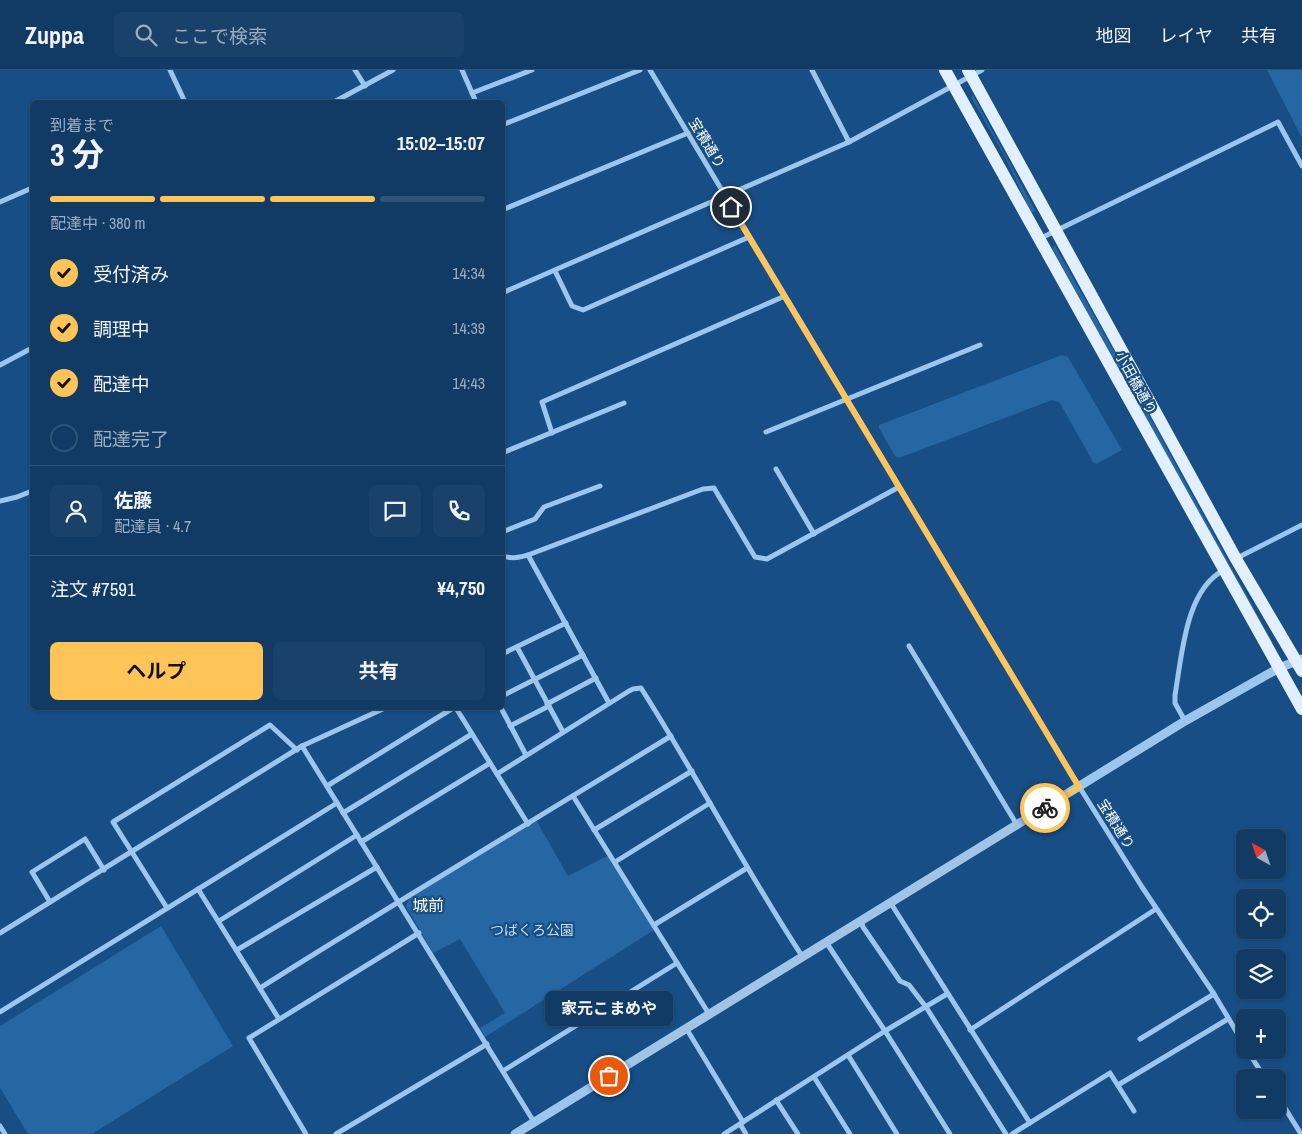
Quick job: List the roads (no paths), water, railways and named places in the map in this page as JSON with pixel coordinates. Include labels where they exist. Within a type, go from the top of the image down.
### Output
[{"type":"main road","name":"小田橋通り","points":[[945,70],[1302,709]]},
{"type":"main road","name":"小田橋通り","points":[[974,72],[1056,231],[1236,558],[1300,664]]},
{"type":"street","points":[[170,70],[184,100]]},
{"type":"street","points":[[355,70],[365,86]]},
{"type":"street","points":[[338,100],[393,70]]},
{"type":"street","points":[[462,70],[475,100]]},
{"type":"street","points":[[472,93],[532,70]]},
{"type":"street","points":[[505,124],[640,70]]},
{"type":"street","name":"宝積通り","points":[[650,70],[1079,787],[1156,909],[1214,994],[1236,1031]]},
{"type":"street","points":[[812,70],[849,142]]},
{"type":"street","points":[[505,292],[849,142],[974,72]]},
{"type":"street","points":[[1039,239],[1278,122],[1302,166]]},
{"type":"street","points":[[505,209],[688,133]]},
{"type":"street","points":[[0,202],[30,189]]},
{"type":"street","points":[[555,271],[572,306],[583,310],[750,237]]},
{"type":"street","points":[[552,433],[542,402],[785,296]]},
{"type":"street","points":[[766,432],[980,345]]},
{"type":"street","points":[[0,365],[30,349]]},
{"type":"street","points":[[505,452],[624,403]]},
{"type":"street","points":[[776,469],[814,534]]},
{"type":"street","points":[[505,531],[535,519],[544,507],[600,486]]},
{"type":"street","points":[[505,556],[516,558],[528,555],[703,489],[714,488],[755,557],[767,559],[899,487]]},
{"type":"street","points":[[0,501],[30,492]]},
{"type":"street","points":[[1236,558],[1302,525]]},
{"type":"street","points":[[528,555],[609,703]]},
{"type":"street","points":[[1185,721],[1175,703],[1174,695],[1190,612],[1209,580],[1224,570]]},
{"type":"street","points":[[505,653],[566,623]]},
{"type":"street","points":[[908,646],[1017,825]]},
{"type":"street","points":[[517,647],[563,732]]},
{"type":"street","points":[[505,694],[583,654]]},
{"type":"street","points":[[515,1134],[1185,721],[1279,668],[1300,664]]},
{"type":"street","points":[[510,726],[596,678]]},
{"type":"street","points":[[497,774],[609,703],[633,689],[641,688],[692,771],[747,868],[802,956]]},
{"type":"street","points":[[0,933],[300,748],[381,710]]},
{"type":"street","points":[[327,786],[451,710]]},
{"type":"street","points":[[455,710],[528,824]]},
{"type":"street","points":[[501,710],[526,755]]},
{"type":"street","points":[[167,908],[113,822],[270,725],[300,748],[327,786],[534,1122]]},
{"type":"street","points":[[343,813],[472,734]]},
{"type":"street","points":[[260,988],[398,901],[671,736]]},
{"type":"street","points":[[361,842],[490,763]]},
{"type":"street","points":[[594,830],[692,771]]},
{"type":"street","points":[[573,796],[709,1014]]},
{"type":"street","points":[[0,1012],[337,803]]},
{"type":"street","points":[[615,862],[710,804]]},
{"type":"street","points":[[219,921],[357,835]]},
{"type":"street","points":[[50,902],[32,872],[85,839],[104,870]]},
{"type":"street","points":[[237,950],[377,867]]},
{"type":"street","points":[[654,926],[747,868]]},
{"type":"street","points":[[198,889],[279,1019]]},
{"type":"street","points":[[890,902],[1030,1123]]},
{"type":"street","points":[[970,1030],[1156,909]]},
{"type":"street","points":[[861,920],[863,927],[900,981],[910,985],[926,1007],[1006,1134]]},
{"type":"street","points":[[306,1134],[249,1038],[419,933]]},
{"type":"street","points":[[826,942],[950,1134]]},
{"type":"street","points":[[503,1071],[677,963]]},
{"type":"street","points":[[724,1134],[885,1031],[947,994]]},
{"type":"street","points":[[1140,1039],[1214,994]]},
{"type":"street","points":[[1118,1085],[1228,1018]]},
{"type":"street","points":[[686,1028],[742,1123],[746,1134]]},
{"type":"street","points":[[336,1134],[486,1044]]},
{"type":"street","points":[[848,1055],[897,1134]]},
{"type":"street","points":[[1012,1134],[1110,1073],[1134,1111]]},
{"type":"street","points":[[814,1077],[850,1134]]},
{"type":"street","points":[[776,1100],[798,1134]]},
{"type":"street","points":[[1286,1110],[1301,1134]]},
{"type":"street","points":[[0,1126],[5,1134]]},
{"type":"place","name":"家元こまめや","points":[[609,1076]]},
{"type":"district","name":"城前","points":[[428,905]]},
{"type":"park label","name":"つばくろ公園","points":[[532,930]]}]
